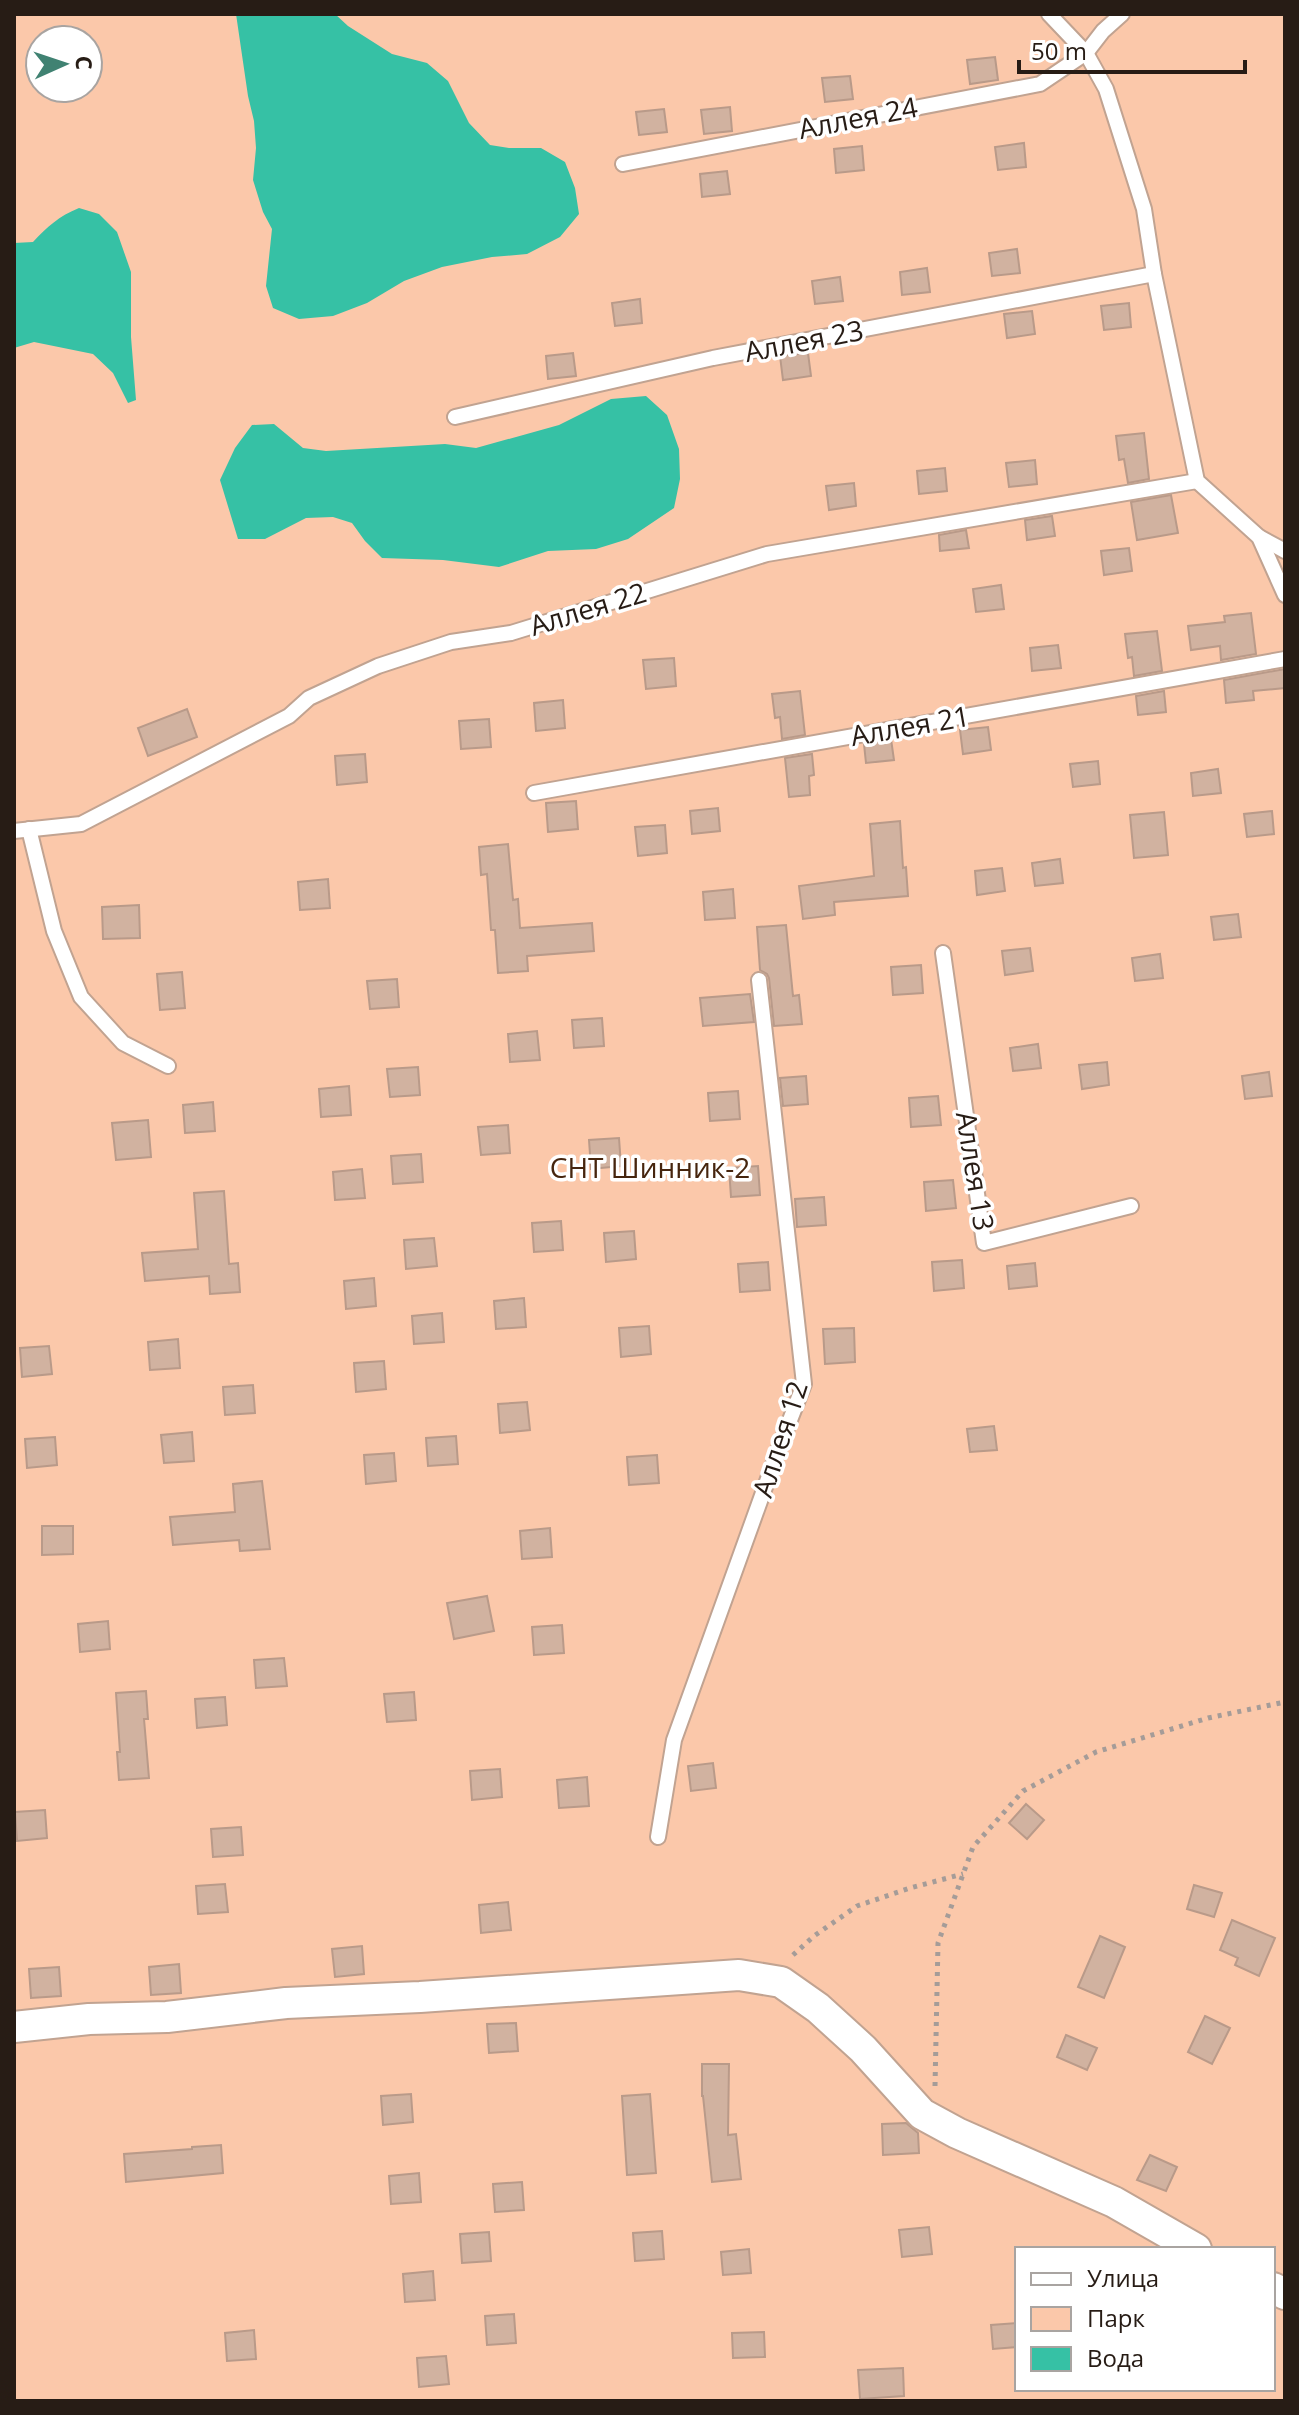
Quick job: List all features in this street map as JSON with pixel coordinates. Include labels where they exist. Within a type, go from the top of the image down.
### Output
[{"type":"street","points":[[14,2027],[89,2019],[167,2017],[286,2003],[739,1975],[765,1979],[781,1982],[818,2008],[863,2049],[922,2114],[1114,2202],[1193,2247]]},
{"type":"lane","points":[[1049,14],[1086,53],[1106,89],[1144,209],[1154,274],[1197,481],[1259,537],[1285,551]]},
{"type":"lane","name":"Аллея 24","points":[[623,164],[1040,84],[1086,53],[1103,31],[1122,14]]},
{"type":"lane","name":"Аллея 23","points":[[455,417],[713,358],[1154,274]]},
{"type":"lane","name":"Аллея 22","points":[[22,830],[81,824],[289,716],[309,698],[378,666],[451,642],[511,633],[767,554],[1197,481]]},
{"type":"lane","points":[[1259,537],[1285,595]]},
{"type":"lane","name":"Аллея 21","points":[[534,793],[1285,659]]},
{"type":"lane","points":[[22,830],[54,931],[81,997],[123,1043],[168,1066]]},
{"type":"lane","name":"Аллея 13","points":[[943,953],[984,1243],[1131,1206]]},
{"type":"lane","name":"Аллея 12","points":[[658,1837],[674,1740],[804,1384],[759,980]]},
{"type":"path","points":[[945,2127],[935,2089],[938,1943],[973,1847],[1023,1791],[1096,1752],[1208,1718],[1285,1702]]},
{"type":"path","points":[[765,1979],[814,1936],[857,1906],[963,1874]]},
{"type":"green space","name":"СНТ Шинник-2","points":[[14,14],[1285,14],[1285,2401],[14,2401]]},
{"type":"water","points":[[236,14],[335,14],[392,54],[427,63],[448,81],[469,123],[490,145],[541,148],[565,162],[575,188],[579,214],[560,237],[527,254],[442,267],[404,281],[367,303],[333,316],[299,319],[273,308],[266,286],[272,229],[253,180],[256,148],[254,121]]},
{"type":"water","points":[[79,208],[99,214],[117,232],[131,272],[131,337],[136,400],[128,403],[113,373],[93,354],[34,342],[14,348],[14,243],[33,242],[54,222]]},
{"type":"water","points":[[646,396],[667,415],[679,449],[680,479],[674,508],[628,539],[596,549],[548,551],[499,567],[443,560],[382,558],[352,523],[333,517],[306,518],[265,539],[238,539],[220,480],[235,448],[252,425],[274,424],[303,448],[326,451],[445,444],[476,448],[559,425],[611,399]]},
{"type":"building","points":[[995,57],[998,80],[970,84],[967,60]]},
{"type":"building","points":[[850,76],[853,99],[825,102],[822,78]]},
{"type":"building","points":[[730,107],[732,131],[704,134],[701,110]]},
{"type":"building","points":[[664,109],[667,132],[639,135],[636,112]]},
{"type":"building","points":[[1024,143],[1026,167],[998,170],[995,147]]},
{"type":"building","points":[[862,146],[864,170],[836,173],[834,149]]},
{"type":"building","points":[[727,171],[730,194],[702,197],[700,174]]},
{"type":"building","points":[[1017,249],[1020,273],[992,276],[989,253]]},
{"type":"building","points":[[927,268],[930,292],[902,295],[900,272]]},
{"type":"building","points":[[840,277],[843,301],[815,304],[812,281]]},
{"type":"building","points":[[640,299],[642,323],[615,326],[612,303]]},
{"type":"building","points":[[1129,303],[1131,327],[1104,330],[1101,306]]},
{"type":"building","points":[[1032,311],[1035,334],[1007,338],[1004,314]]},
{"type":"building","points":[[573,353],[576,376],[548,379],[546,356]]},
{"type":"building","points":[[808,353],[811,376],[783,380],[780,356]]},
{"type":"building","points":[[1144,433],[1149,479],[1128,483],[1124,459],[1119,460],[1116,436]]},
{"type":"building","points":[[1035,460],[1037,484],[1009,487],[1006,463]]},
{"type":"building","points":[[945,468],[947,491],[919,494],[917,471]]},
{"type":"building","points":[[854,483],[856,506],[829,510],[826,486]]},
{"type":"building","points":[[1171,495],[1178,533],[1137,540],[1131,502]]},
{"type":"building","points":[[1052,516],[1055,536],[1027,540],[1025,520]]},
{"type":"building","points":[[966,530],[969,548],[940,551],[939,535]]},
{"type":"building","points":[[1129,548],[1132,571],[1104,575],[1101,551]]},
{"type":"building","points":[[1001,585],[1004,609],[976,612],[973,589]]},
{"type":"building","points":[[1251,613],[1256,654],[1221,660],[1220,646],[1191,650],[1188,626],[1225,622],[1224,616]]},
{"type":"building","points":[[1157,631],[1162,671],[1134,676],[1125,634]]},
{"type":"building","points":[[1058,645],[1061,668],[1032,671],[1030,648]]},
{"type":"building","points":[[674,658],[676,686],[646,689],[643,660]]},
{"type":"building","points":[[1285,669],[1285,688],[1253,691],[1254,700],[1226,703],[1224,680]]},
{"type":"building","points":[[800,691],[805,735],[782,739],[780,717],[775,718],[772,694]]},
{"type":"building","points":[[1164,691],[1166,712],[1138,715],[1136,696]]},
{"type":"building","points":[[563,700],[565,728],[536,731],[534,703]]},
{"type":"building","points":[[187,709],[197,737],[148,756],[138,728]]},
{"type":"building","points":[[489,719],[491,747],[461,749],[459,721]]},
{"type":"building","points":[[988,727],[991,750],[963,754],[960,730]]},
{"type":"building","points":[[891,739],[894,760],[866,763],[864,744]]},
{"type":"building","points":[[365,754],[367,782],[337,785],[335,756]]},
{"type":"building","points":[[812,754],[814,775],[809,776],[810,795],[789,797],[785,758]]},
{"type":"building","points":[[1098,761],[1100,784],[1073,787],[1070,764]]},
{"type":"building","points":[[1218,769],[1221,793],[1193,796],[1191,773]]},
{"type":"building","points":[[576,801],[578,829],[548,832],[546,803]]},
{"type":"building","points":[[718,808],[720,831],[692,834],[690,811]]},
{"type":"building","points":[[1272,811],[1274,834],[1247,837],[1244,814]]},
{"type":"building","points":[[1164,812],[1168,855],[1134,858],[1130,815]]},
{"type":"building","points":[[900,821],[908,896],[834,902],[835,915],[803,919],[799,886],[874,876],[870,824]]},
{"type":"building","points":[[665,825],[667,853],[638,856],[635,827]]},
{"type":"building","points":[[508,844],[513,900],[518,899],[520,928],[592,923],[594,951],[527,956],[528,971],[498,973],[487,874],[481,875],[479,847]]},
{"type":"building","points":[[1060,859],[1063,883],[1035,886],[1032,863]]},
{"type":"building","points":[[1002,868],[1005,891],[977,895],[975,871]]},
{"type":"building","points":[[328,879],[330,908],[300,910],[298,882]]},
{"type":"building","points":[[733,889],[735,918],[705,920],[703,892]]},
{"type":"building","points":[[139,905],[140,938],[103,939],[102,907]]},
{"type":"building","points":[[1238,914],[1241,937],[1214,940],[1211,917]]},
{"type":"building","points":[[786,925],[793,996],[799,995],[802,1024],[774,1026],[769,978],[760,970],[757,927]]},
{"type":"building","points":[[1030,948],[1033,971],[1005,975],[1002,951]]},
{"type":"building","points":[[1160,954],[1163,978],[1135,981],[1132,958]]},
{"type":"building","points":[[921,965],[923,993],[893,995],[891,967]]},
{"type":"building","points":[[182,972],[185,1008],[160,1010],[157,974]]},
{"type":"building","points":[[397,979],[399,1007],[370,1009],[367,981]]},
{"type":"building","points":[[750,994],[754,1022],[703,1026],[700,998]]},
{"type":"building","points":[[602,1018],[604,1046],[574,1048],[572,1020]]},
{"type":"building","points":[[537,1031],[540,1060],[510,1062],[508,1034]]},
{"type":"building","points":[[1038,1044],[1041,1068],[1013,1071],[1010,1048]]},
{"type":"building","points":[[1107,1062],[1109,1085],[1082,1089],[1079,1065]]},
{"type":"building","points":[[418,1067],[420,1095],[390,1097],[387,1069]]},
{"type":"building","points":[[1269,1072],[1272,1096],[1245,1099],[1242,1076]]},
{"type":"building","points":[[806,1076],[808,1104],[783,1106],[780,1078]]},
{"type":"building","points":[[349,1086],[351,1115],[321,1117],[319,1089]]},
{"type":"building","points":[[738,1091],[740,1119],[710,1121],[708,1093]]},
{"type":"building","points":[[938,1096],[941,1125],[911,1127],[909,1098]]},
{"type":"building","points":[[213,1102],[215,1131],[185,1133],[183,1105]]},
{"type":"building","points":[[148,1120],[151,1157],[116,1160],[112,1123]]},
{"type":"building","points":[[508,1125],[510,1153],[481,1155],[478,1127]]},
{"type":"building","points":[[619,1138],[621,1166],[591,1169],[589,1140]]},
{"type":"building","points":[[421,1154],[423,1182],[393,1184],[391,1156]]},
{"type":"building","points":[[758,1166],[760,1195],[731,1197],[729,1168]]},
{"type":"building","points":[[362,1169],[365,1198],[335,1200],[333,1172]]},
{"type":"building","points":[[953,1180],[956,1208],[926,1211],[924,1182]]},
{"type":"building","points":[[224,1191],[229,1264],[238,1263],[240,1292],[210,1294],[209,1276],[145,1281],[142,1253],[198,1249],[194,1193]]},
{"type":"building","points":[[824,1197],[826,1225],[797,1227],[795,1199]]},
{"type":"building","points":[[561,1221],[563,1250],[534,1252],[532,1223]]},
{"type":"building","points":[[634,1231],[636,1259],[606,1262],[604,1233]]},
{"type":"building","points":[[434,1238],[437,1266],[406,1269],[404,1240]]},
{"type":"building","points":[[962,1260],[964,1288],[934,1291],[932,1262]]},
{"type":"building","points":[[768,1262],[770,1290],[740,1292],[738,1264]]},
{"type":"building","points":[[1035,1263],[1037,1286],[1009,1289],[1007,1266]]},
{"type":"building","points":[[374,1278],[376,1306],[346,1309],[344,1281]]},
{"type":"building","points":[[524,1298],[526,1327],[496,1329],[494,1301]]},
{"type":"building","points":[[442,1313],[444,1342],[414,1344],[412,1316]]},
{"type":"building","points":[[649,1326],[651,1354],[621,1357],[619,1328]]},
{"type":"building","points":[[854,1328],[855,1362],[825,1364],[823,1329]]},
{"type":"building","points":[[178,1339],[180,1368],[150,1370],[148,1342]]},
{"type":"building","points":[[49,1346],[52,1374],[22,1377],[20,1348]]},
{"type":"building","points":[[384,1361],[386,1389],[356,1392],[354,1363]]},
{"type":"building","points":[[253,1385],[255,1413],[225,1415],[223,1387]]},
{"type":"building","points":[[527,1402],[530,1430],[500,1433],[498,1404]]},
{"type":"building","points":[[994,1426],[997,1450],[970,1452],[967,1429]]},
{"type":"building","points":[[192,1432],[194,1461],[164,1463],[161,1435]]},
{"type":"building","points":[[456,1436],[458,1464],[428,1466],[426,1438]]},
{"type":"building","points":[[55,1437],[57,1465],[27,1468],[25,1439]]},
{"type":"building","points":[[394,1453],[396,1481],[366,1484],[364,1455]]},
{"type":"building","points":[[657,1455],[659,1483],[629,1485],[627,1457]]},
{"type":"building","points":[[262,1481],[270,1549],[240,1551],[239,1540],[173,1545],[170,1517],[235,1512],[233,1484]]},
{"type":"building","points":[[42,1526],[73,1526],[73,1554],[42,1555]]},
{"type":"building","points":[[550,1528],[552,1557],[522,1559],[520,1531]]},
{"type":"building","points":[[487,1596],[494,1631],[454,1639],[447,1603]]},
{"type":"building","points":[[108,1621],[110,1649],[80,1652],[78,1624]]},
{"type":"building","points":[[562,1625],[564,1653],[534,1655],[532,1627]]},
{"type":"building","points":[[284,1658],[287,1686],[256,1688],[254,1660]]},
{"type":"building","points":[[146,1691],[148,1719],[144,1719],[149,1778],[119,1780],[116,1693]]},
{"type":"building","points":[[414,1692],[416,1720],[387,1722],[384,1694]]},
{"type":"building","points":[[225,1697],[227,1725],[197,1728],[195,1699]]},
{"type":"building","points":[[713,1763],[716,1788],[691,1791],[688,1766]]},
{"type":"building","points":[[500,1769],[502,1797],[472,1800],[470,1771]]},
{"type":"building","points":[[587,1777],[589,1806],[559,1808],[557,1780]]},
{"type":"building","points":[[1026,1804],[1044,1820],[1027,1839],[1009,1823]]},
{"type":"building","points":[[45,1810],[47,1838],[17,1841],[15,1812]]},
{"type":"building","points":[[241,1827],[243,1855],[213,1857],[211,1829]]},
{"type":"building","points":[[225,1884],[228,1912],[198,1914],[196,1886]]},
{"type":"building","points":[[1194,1885],[1222,1893],[1214,1917],[1187,1909]]},
{"type":"building","points":[[508,1902],[511,1930],[481,1933],[479,1905]]},
{"type":"building","points":[[1232,1920],[1275,1938],[1259,1976],[1235,1965],[1238,1958],[1220,1950]]},
{"type":"building","points":[[1100,1936],[1125,1947],[1104,1998],[1078,1987]]},
{"type":"building","points":[[362,1946],[364,1974],[335,1977],[332,1949]]},
{"type":"building","points":[[179,1964],[181,1993],[151,1995],[149,1967]]},
{"type":"building","points":[[59,1967],[61,1996],[31,1998],[29,1969]]},
{"type":"building","points":[[1205,2016],[1230,2028],[1212,2064],[1188,2052]]},
{"type":"building","points":[[516,2023],[518,2051],[489,2053],[487,2024]]},
{"type":"building","points":[[1066,2035],[1097,2048],[1087,2070],[1057,2057]]},
{"type":"building","points":[[702,2064],[729,2064],[728,2135],[736,2134],[741,2179],[712,2182],[702,2096]]},
{"type":"building","points":[[411,2094],[413,2122],[383,2125],[381,2096]]},
{"type":"building","points":[[650,2094],[656,2173],[627,2175],[622,2096]]},
{"type":"building","points":[[906,2123],[918,2133],[919,2153],[883,2155],[882,2124]]},
{"type":"building","points":[[221,2145],[223,2173],[126,2182],[124,2154]]},
{"type":"building","points":[[1150,2155],[1177,2167],[1166,2191],[1137,2180]]},
{"type":"building","points":[[419,2173],[421,2202],[391,2204],[389,2176]]},
{"type":"building","points":[[522,2182],[524,2210],[495,2212],[493,2184]]},
{"type":"building","points":[[929,2227],[932,2254],[902,2257],[899,2230]]},
{"type":"building","points":[[662,2231],[664,2259],[635,2261],[633,2233]]},
{"type":"building","points":[[489,2232],[491,2261],[462,2263],[460,2234]]},
{"type":"building","points":[[749,2249],[751,2273],[723,2275],[721,2252]]},
{"type":"building","points":[[433,2271],[435,2300],[405,2302],[403,2274]]},
{"type":"building","points":[[514,2314],[516,2343],[487,2345],[485,2316]]},
{"type":"building","points":[[1015,2323],[1015,2347],[993,2349],[991,2325]]},
{"type":"building","points":[[254,2330],[256,2359],[227,2361],[225,2333]]},
{"type":"building","points":[[764,2332],[765,2357],[733,2358],[732,2333]]},
{"type":"building","points":[[446,2356],[449,2384],[419,2387],[417,2358]]},
{"type":"building","points":[[903,2368],[904,2396],[860,2399],[858,2370]]}]
